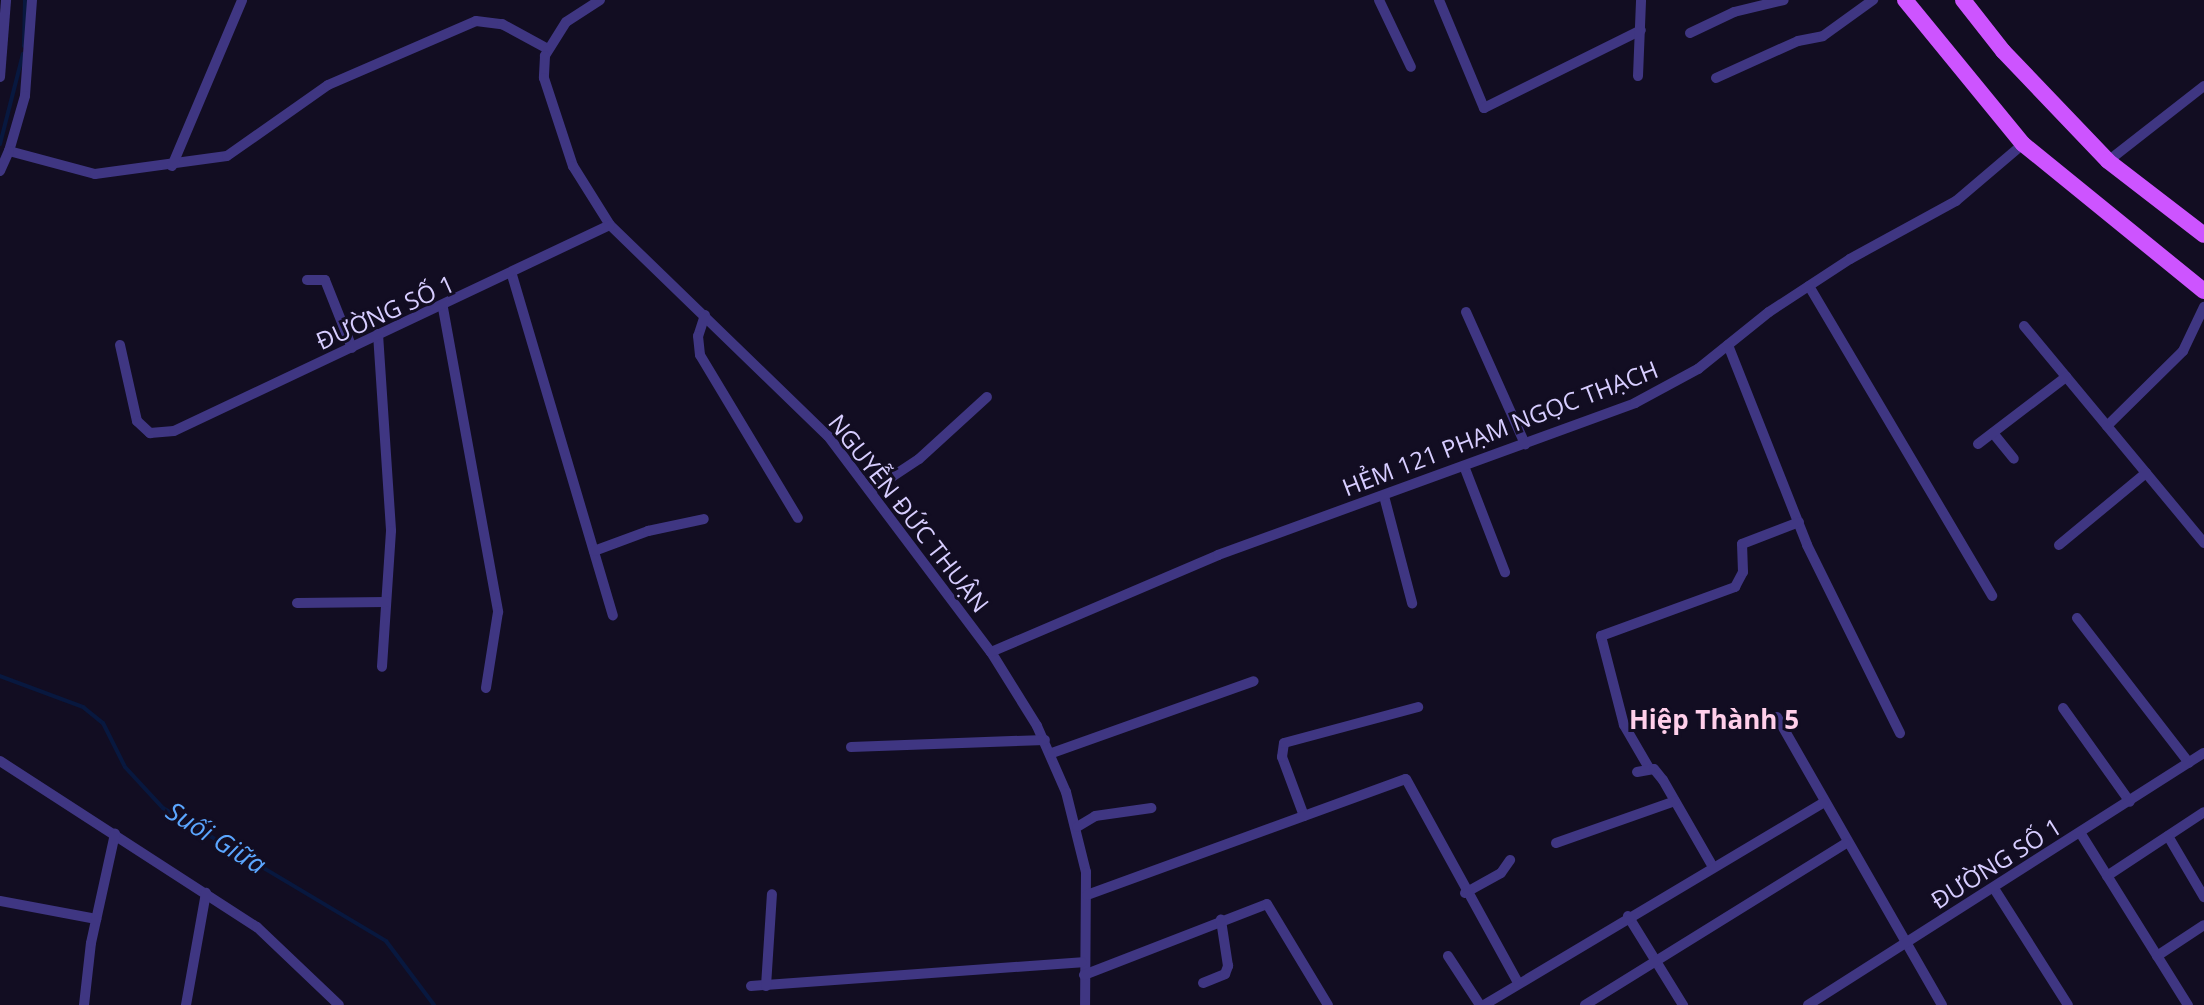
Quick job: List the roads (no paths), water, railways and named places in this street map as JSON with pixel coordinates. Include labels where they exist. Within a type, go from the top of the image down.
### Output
[{"type":"main road","points":[[1905,0],[2023,144],[2204,291]]},
{"type":"main road","points":[[1963,0],[2003,51],[2108,161],[2204,235]]},
{"type":"street","points":[[0,77],[6,0]]},
{"type":"street","points":[[0,171],[25,96],[32,0]]},
{"type":"street","points":[[172,166],[242,0]]},
{"type":"street","points":[[9,151],[95,174],[172,166],[227,156],[328,85],[476,21],[502,24],[548,49],[566,22],[600,0]]},
{"type":"street","points":[[1379,0],[1411,67]]},
{"type":"street","points":[[1439,0],[1484,108],[1641,30]]},
{"type":"street","points":[[1638,76],[1641,0]]},
{"type":"street","points":[[1690,33],[1734,12],[1784,0]]},
{"type":"street","points":[[1716,78],[1798,41],[1823,36],[1873,0]]},
{"type":"street","name":"NGUYỄN ĐỨC THUẬN","points":[[548,49],[544,78],[555,122],[573,166],[610,225],[828,436],[872,490],[991,652],[1045,740],[1077,827],[1087,895],[1082,962],[1085,1005]]},
{"type":"street","points":[[2108,161],[2204,86]]},
{"type":"street","name":"HẺM 121 PHẠM NGỌC THẠCH","points":[[991,652],[1218,555],[1635,403],[1698,369],[1809,286],[1956,201],[2023,144]]},
{"type":"street","name":"ĐƯỜNG SỐ 1","points":[[120,345],[137,421],[150,433],[174,431],[378,334],[443,308],[610,225]]},
{"type":"street","points":[[512,275],[613,615]]},
{"type":"street","points":[[307,280],[325,280],[352,348]]},
{"type":"street","points":[[1809,286],[1992,596]]},
{"type":"street","points":[[2107,426],[2183,351],[2204,307]]},
{"type":"street","points":[[443,308],[498,612],[486,688]]},
{"type":"street","points":[[1466,312],[1525,444]]},
{"type":"street","points":[[705,315],[698,336],[700,355],[798,518]]},
{"type":"street","points":[[2024,326],[2204,543]]},
{"type":"street","points":[[378,334],[391,531],[382,667]]},
{"type":"street","points":[[1728,345],[1851,642],[1900,733]]},
{"type":"street","points":[[1978,444],[2066,377]]},
{"type":"street","points":[[872,490],[926,453],[987,397]]},
{"type":"street","points":[[1993,433],[2014,459]]},
{"type":"street","points":[[1464,466],[1505,572]]},
{"type":"street","points":[[2059,545],[2146,473]]},
{"type":"street","points":[[1384,496],[1412,603]]},
{"type":"street","points":[[594,551],[639,533],[704,519]]},
{"type":"street","points":[[1713,867],[1675,801],[1649,768],[1624,725],[1601,636],[1735,587],[1741,581],[1742,544],[1799,522]]},
{"type":"street","points":[[297,603],[386,602]]},
{"type":"street","points":[[2077,618],[2189,763]]},
{"type":"street","points":[[1052,753],[1254,681]]},
{"type":"street","points":[[1304,816],[1282,757],[1284,743],[1418,707]]},
{"type":"street","points":[[2063,708],[2130,802]]},
{"type":"street","points":[[1777,717],[1823,803],[1942,1005]]},
{"type":"street","points":[[851,747],[1045,740]]},
{"type":"street","name":"ĐƯỜNG SỐ 1","points":[[1814,1003],[1995,890],[2204,753]]},
{"type":"street","points":[[0,761],[206,893],[277,943],[339,1005]]},
{"type":"street","points":[[1637,772],[1649,768]]},
{"type":"street","points":[[1087,895],[1406,779],[1465,893],[1518,983]]},
{"type":"street","points":[[1556,843],[1675,801]]},
{"type":"street","points":[[1448,956],[1482,1005],[1823,803]]},
{"type":"street","points":[[1077,827],[1095,816],[1151,808]]},
{"type":"street","points":[[2107,876],[2204,812]]},
{"type":"street","points":[[84,1005],[96,919],[115,834]]},
{"type":"street","points":[[2081,834],[2188,1005]]},
{"type":"street","points":[[2168,836],[2204,897]]},
{"type":"street","points":[[1585,1005],[1846,843]]},
{"type":"street","points":[[1465,893],[1501,873],[1510,860]]},
{"type":"street","points":[[1995,890],[2068,1005]]},
{"type":"street","points":[[186,1005],[206,893]]},
{"type":"street","points":[[766,986],[772,894]]},
{"type":"street","points":[[0,901],[96,919]]},
{"type":"street","points":[[1084,975],[1221,920],[1270,905],[1328,1005]]},
{"type":"street","points":[[1628,916],[1683,1005]]},
{"type":"street","points":[[1203,983],[1225,974],[1228,966],[1221,920]]},
{"type":"street","points":[[2157,956],[2204,925]]},
{"type":"street","points":[[751,986],[1082,962]]},
{"type":"waterway","points":[[24,46],[25,0]]},
{"type":"waterway","points":[[0,144],[23,54]]},
{"type":"waterway","name":"Suối Giữa","points":[[0,676],[83,707],[103,723],[125,767],[163,808],[386,941],[434,1005]]},
{"type":"district","name":"Hiệp Thành 5","points":[[1714,720]]}]
